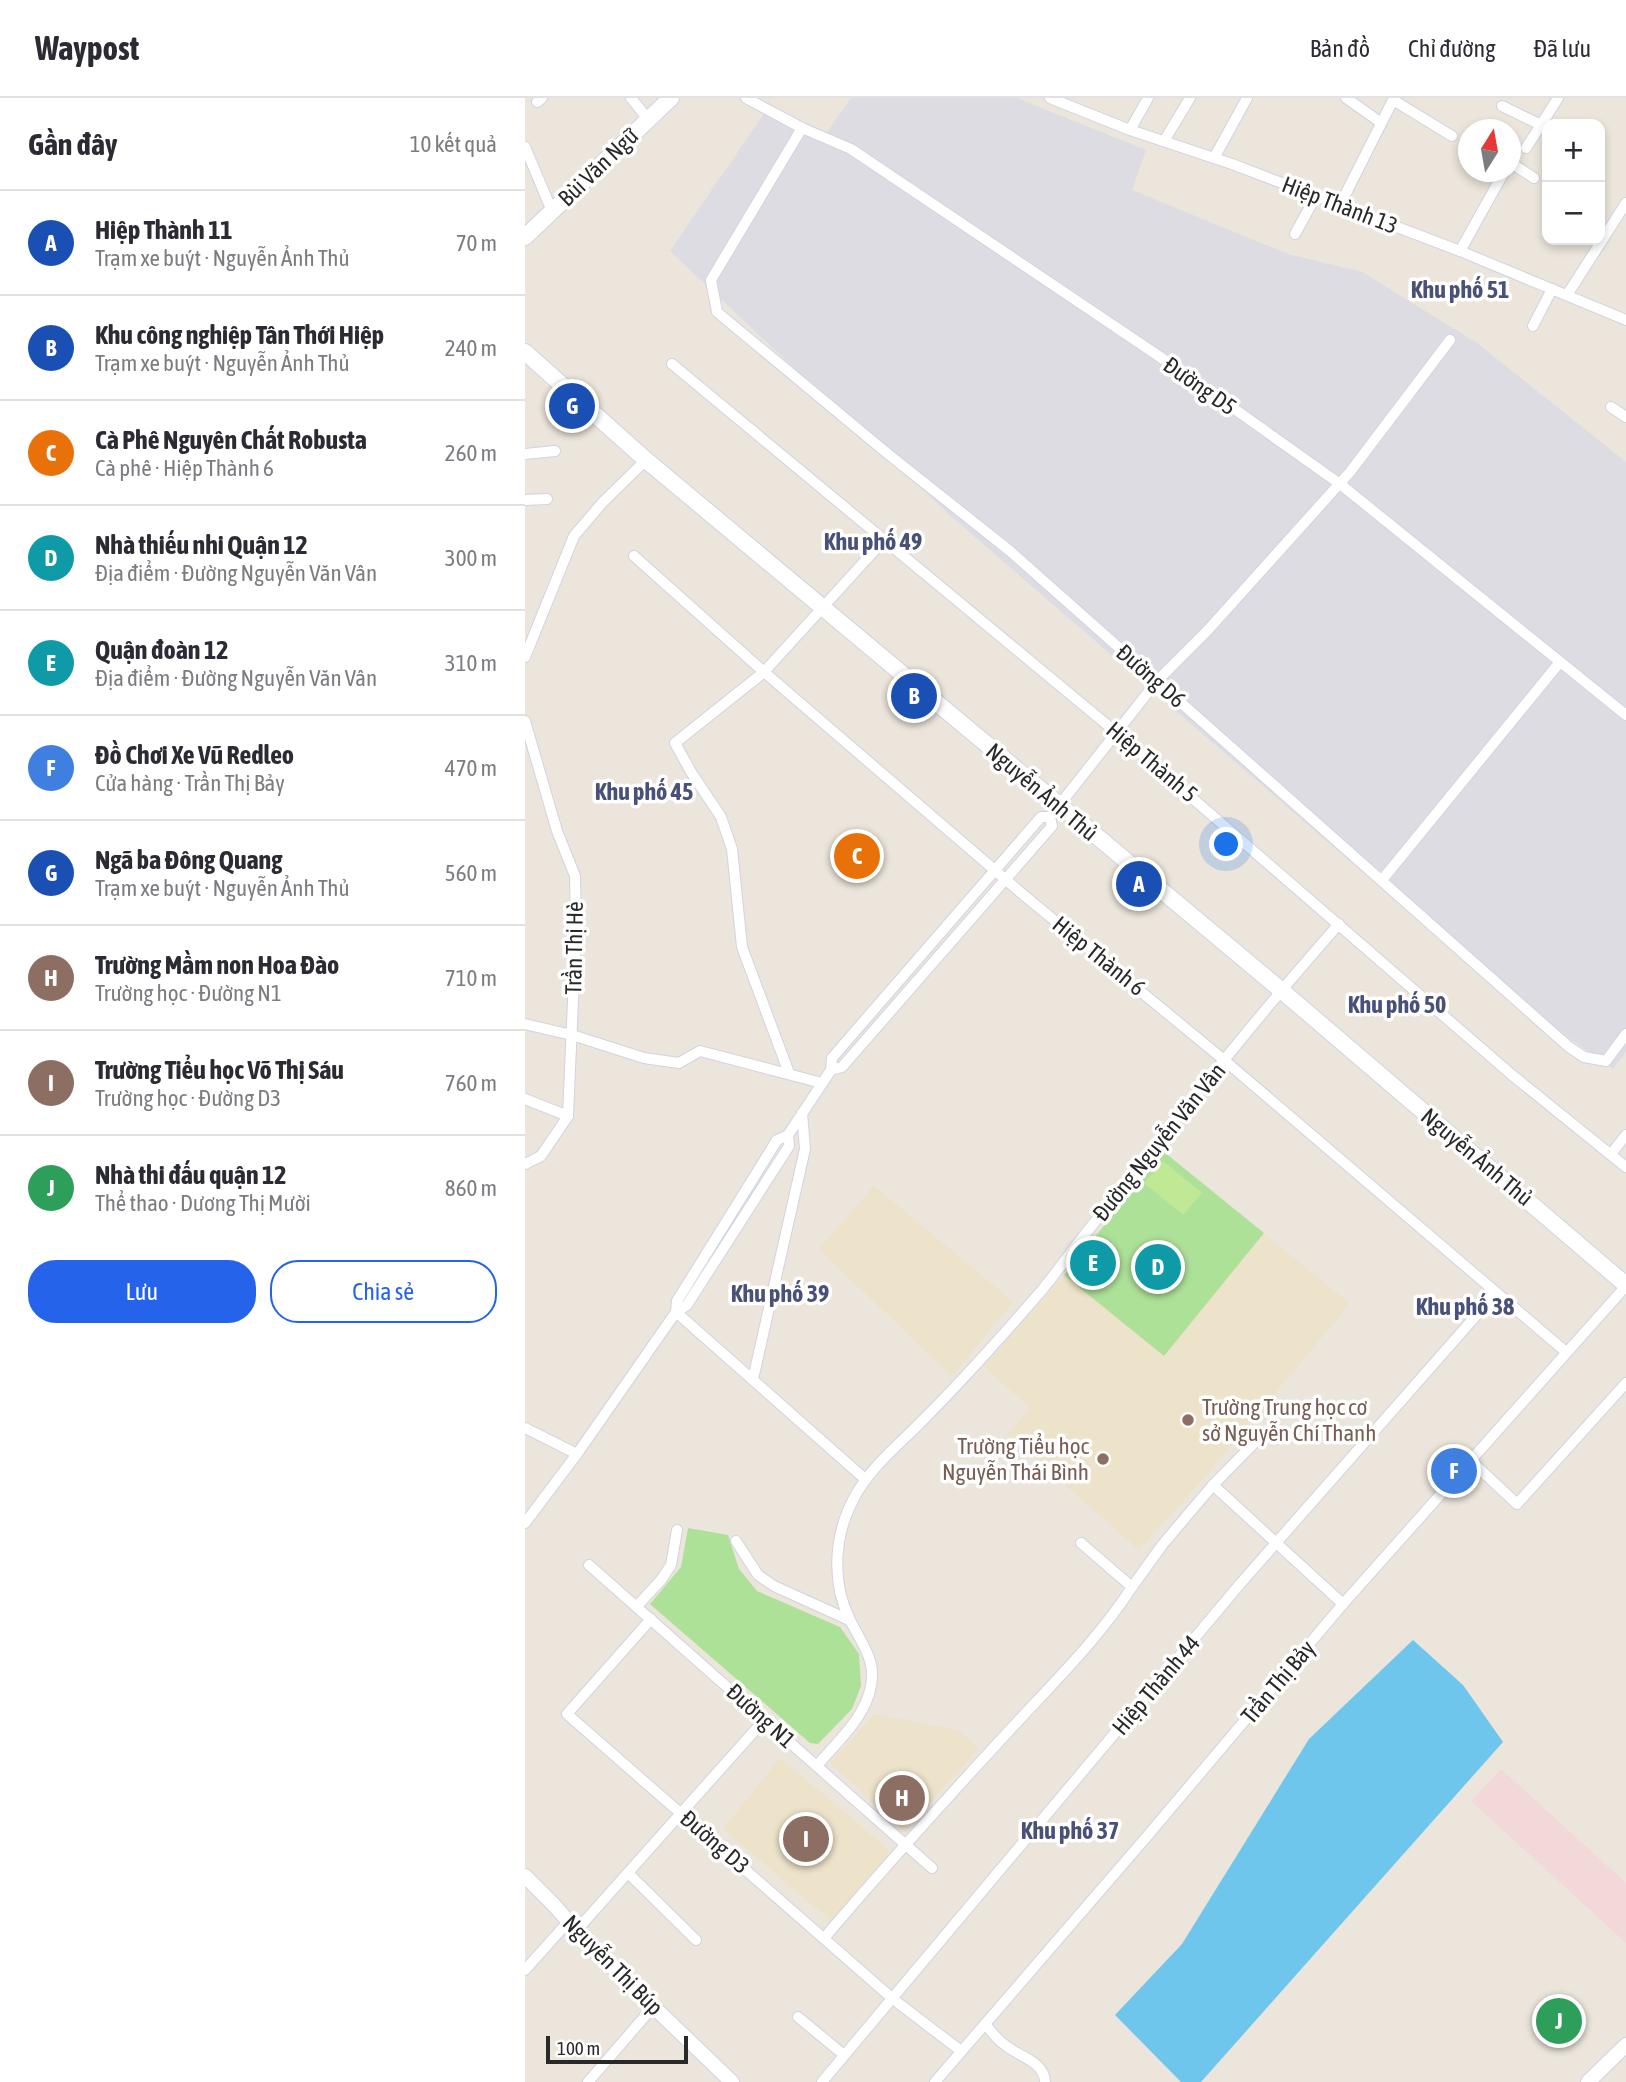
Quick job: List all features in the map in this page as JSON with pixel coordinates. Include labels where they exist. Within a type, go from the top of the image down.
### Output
[{"type":"main road","name":"Bùi Văn Ngữ","points":[[525,237],[671,98]]},
{"type":"main road","name":"Nguyễn Ảnh Thủ","points":[[525,352],[646,460],[1055,812],[1281,990],[1626,1286]]},
{"type":"street","points":[[631,98],[648,119]]},
{"type":"street","name":"Đường D5","points":[[746,98],[802,128],[851,149],[1178,369],[1340,484],[1626,715]]},
{"type":"street","name":"Hiệp Thành 13","points":[[1050,98],[1460,251],[1626,320]]},
{"type":"street","points":[[1130,130],[1148,98]]},
{"type":"street","points":[[1164,141],[1190,98]]},
{"type":"street","points":[[1214,158],[1247,98]]},
{"type":"street","points":[[1346,98],[1380,122]]},
{"type":"street","points":[[1526,148],[1558,98]]},
{"type":"street","points":[[1340,205],[1393,99],[1452,136]]},
{"type":"street","points":[[1502,106],[1541,125]]},
{"type":"street","name":"Đường D6","points":[[802,128],[711,280],[717,312],[1010,551],[1569,1047],[1584,1057],[1606,1061],[1626,1034]]},
{"type":"street","points":[[525,147],[552,211]]},
{"type":"street","points":[[1521,170],[1534,178]]},
{"type":"street","points":[[1460,251],[1498,182]]},
{"type":"street","points":[[1295,234],[1316,196]]},
{"type":"street","points":[[1567,295],[1626,203]]},
{"type":"street","points":[[1533,326],[1552,289]]},
{"type":"street","points":[[831,1070],[842,1067],[1052,826],[1055,812],[1157,681],[1207,631],[1340,484],[1450,340]]},
{"type":"street","name":"Hiệp Thành 5","points":[[672,364],[1117,733],[1512,1075],[1626,1167]]},
{"type":"street","points":[[1611,407],[1626,417]]},
{"type":"street","points":[[525,454],[555,450]]},
{"type":"street","points":[[525,657],[574,536],[603,502],[646,460]]},
{"type":"street","points":[[525,500],[547,499]]},
{"type":"street","points":[[789,1073],[742,947],[731,849],[721,817],[675,743],[764,672],[884,540]]},
{"type":"street","name":"Hiệp Thành 6","points":[[634,556],[764,672],[1006,879],[1224,1060],[1566,1352]]},
{"type":"street","points":[[1382,880],[1560,662]]},
{"type":"street","name":"Trần Thị Hè","points":[[525,721],[557,831],[575,876],[576,931],[568,1116]]},
{"type":"street","points":[[525,1522],[529,1507],[577,1454],[676,1312],[677,1301],[777,1140],[787,1135],[831,1070],[832,1058],[1041,817],[1055,812]]},
{"type":"street","name":"Đường Nguyễn Văn Vân","points":[[817,1766],[863,1709],[871,1686],[873,1664],[867,1648],[849,1620],[837,1569],[837,1548],[843,1523],[865,1479],[934,1409],[1042,1289],[1224,1060],[1339,924]]},
{"type":"street","points":[[525,1024],[572,1035],[644,1058],[679,1063],[700,1051],[822,1083]]},
{"type":"street","points":[[525,1099],[568,1116],[541,1156],[525,1164]]},
{"type":"street","points":[[753,1379],[805,1149],[802,1113]]},
{"type":"street","points":[[1611,1154],[1626,1135]]},
{"type":"street","name":"Trần Thị Bảy","points":[[935,2082],[1343,1604],[1626,1286]]},
{"type":"street","name":"Hiệp Thành 44","points":[[822,2082],[1276,1543],[1496,1293]]},
{"type":"street","points":[[676,1312],[865,1479]]},
{"type":"street","points":[[1470,1460],[1517,1503],[1626,1383]]},
{"type":"street","points":[[525,1428],[577,1454]]},
{"type":"street","points":[[824,1938],[904,1844],[1062,1675],[1118,1609],[1163,1544],[1213,1485],[1263,1434]]},
{"type":"street","points":[[1213,1485],[1343,1604]]},
{"type":"street","points":[[637,1606],[671,1565],[677,1531]]},
{"type":"street","points":[[736,1541],[758,1575],[774,1586],[849,1620]]},
{"type":"street","points":[[1081,1543],[1132,1587]]},
{"type":"street","name":"Đường N1","points":[[589,1565],[932,1868]]},
{"type":"street","name":"Đường D3","points":[[651,1619],[567,1714],[893,1999],[961,2051]]},
{"type":"street","points":[[525,1970],[628,1873],[765,1720]]},
{"type":"street","points":[[628,1873],[696,1940]]},
{"type":"street","name":"Nguyễn Thị Búp","points":[[525,1877],[653,2007],[732,2082]]},
{"type":"street","points":[[588,2082],[653,2007]]},
{"type":"street","points":[[798,2017],[844,2055]]},
{"type":"street","points":[[985,2024],[1005,2045],[1033,2062],[1045,2076],[1045,2082]]},
{"type":"street","points":[[1588,2082],[1626,2045]]},
{"type":"shaded area","points":[[851,98],[1017,98],[1146,150],[1132,190],[1288,254],[1362,272],[1477,343],[1626,462],[1626,1052],[1613,1069],[1485,978],[953,518],[670,251],[765,112],[821,141]]},
{"type":"shaded area","points":[[874,1186],[1013,1302],[952,1376],[819,1249]]},
{"type":"shaded area","name":"Trường Trung học cơ sở Nguyễn Chí Thanh","points":[[1264,1233],[1350,1304],[1198,1485],[1139,1550],[1007,1434],[1031,1408],[984,1367],[1064,1275],[1164,1355]]},
{"type":"shaded area","points":[[874,1714],[957,1730],[978,1748],[905,1832],[830,1763]]},
{"type":"shaded area","points":[[780,1758],[888,1849],[889,1857],[837,1918],[829,1919],[723,1829]]},
{"type":"shaded area","points":[[1501,1769],[1626,1883],[1626,1943],[1471,1801]]},
{"type":"green space","points":[[1164,1152],[1264,1233],[1164,1356],[1064,1275]]},
{"type":"green space","points":[[1163,1161],[1202,1193],[1183,1215],[1144,1183]]},
{"type":"green space","points":[[688,1528],[728,1535],[739,1569],[757,1591],[840,1627],[859,1654],[861,1686],[852,1709],[818,1744],[810,1743],[650,1604],[681,1567]]},
{"type":"water","points":[[1413,1640],[1463,1685],[1503,1742],[1201,2082],[1181,2082],[1115,2015],[1182,1944],[1309,1739]]},
{"type":"place","name":"Ngã ba Đông Quang","points":[[572,406]]},
{"type":"place","name":"Khu công nghiệp Tân Thới Hiệp","points":[[914,696]]},
{"type":"place","name":"Cà Phê Nguyên Chất Robusta","points":[[857,856]]},
{"type":"place","name":"Hiệp Thành 11","points":[[1139,884]]},
{"type":"place","name":"Quận đoàn 12","points":[[1093,1263]]},
{"type":"place","name":"Nhà thiếu nhi Quận 12","points":[[1158,1267]]},
{"type":"place","name":"Trường Trung học cơ sở Nguyễn Chí Thanh","points":[[1188,1420]]},
{"type":"place","name":"Trường Tiểu học Nguyễn Thái Bình","points":[[1103,1459]]},
{"type":"place","name":"Đồ Chơi Xe Vũ Redleo","points":[[1454,1471]]},
{"type":"place","name":"Trường Mầm non Hoa Đào","points":[[902,1798]]},
{"type":"place","name":"Trường Tiểu học Võ Thị Sáu","points":[[806,1839]]},
{"type":"place","name":"Nhà thi đấu quận 12","points":[[1559,2021]]},
{"type":"district","name":"Khu phố 51","points":[[1460,290]]},
{"type":"district","name":"Khu phố 49","points":[[873,542]]},
{"type":"district","name":"Khu phố 45","points":[[644,792]]},
{"type":"district","name":"Khu phố 50","points":[[1397,1005]]},
{"type":"district","name":"Khu phố 39","points":[[780,1294]]},
{"type":"district","name":"Khu phố 38","points":[[1465,1307]]},
{"type":"district","name":"Khu phố 37","points":[[1070,1831]]}]
